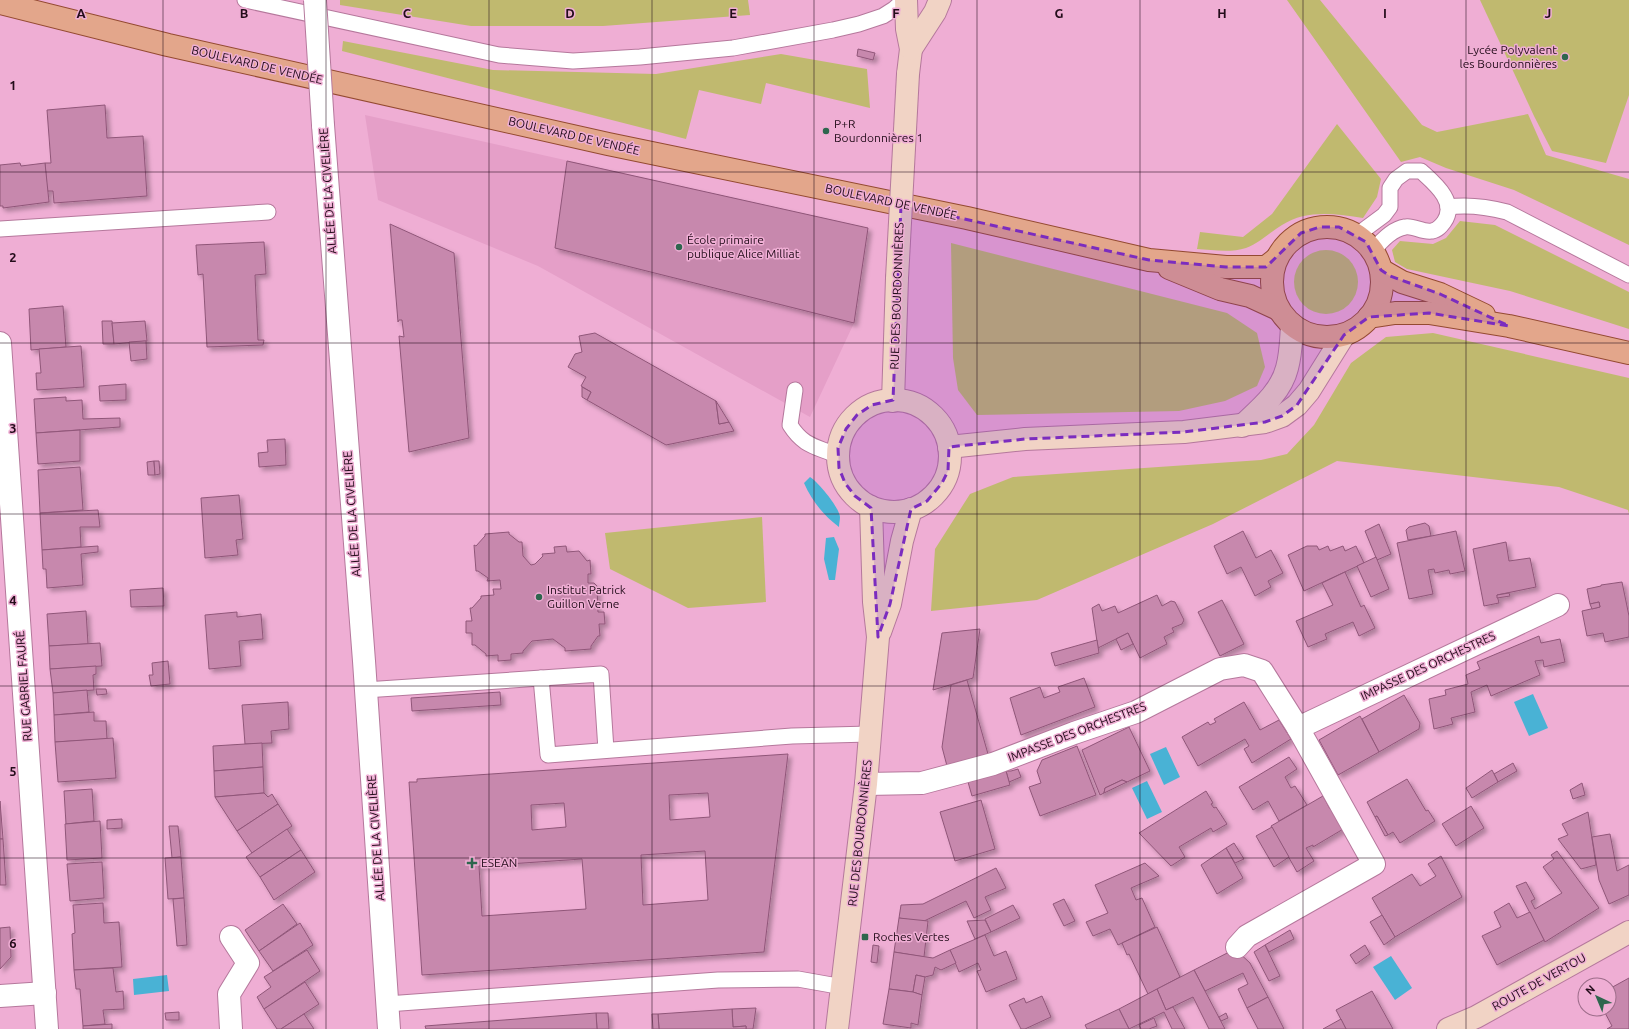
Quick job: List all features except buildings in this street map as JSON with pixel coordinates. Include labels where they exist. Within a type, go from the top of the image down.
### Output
[{"type":"main road","name":"BOULEVARD DE VENDÉE","points":[[0,3],[168,45],[600,142],[967,218],[1149,260],[1226,267],[1266,267],[1275,260]]},
{"type":"main road","points":[[1377,260],[1382,286],[1379,299],[1369,317],[1356,329],[1344,335],[1317,337],[1304,332],[1292,326],[1278,309],[1271,286],[1275,260],[1279,253],[1292,238],[1310,229],[1320,227],[1339,227],[1357,235],[1377,260],[1402,282],[1440,294],[1509,326]]},
{"type":"main road","name":"BOULEVARD DE VENDÉE","points":[[1149,260],[1220,289],[1250,296],[1278,309]]},
{"type":"main road","points":[[1369,317],[1395,313],[1429,313],[1509,326],[1629,353]]},
{"type":"street","name":"ALLÉE DE LA CIVELIÈRE","points":[[315,0],[389,1029]]},
{"type":"street","name":"RUE DES BOURDONNIÈRES","points":[[893,400],[897,278],[908,74],[911,49],[907,29],[905,0]]},
{"type":"street","name":"RUE DES BOURDONNIÈRES","points":[[911,49],[935,12],[940,0]]},
{"type":"street","points":[[1242,426],[1266,403],[1280,386],[1287,370],[1292,326]]},
{"type":"street","points":[[949,448],[1024,439],[1184,432],[1265,422],[1282,416],[1297,405],[1309,391],[1344,335]]},
{"type":"street","name":"RUE GABRIEL FAURÉ","points":[[0,343],[47,1029]]},
{"type":"street","points":[[893,400],[913,404],[932,415],[942,428],[949,448],[948,471],[942,483],[927,501],[903,511],[886,512],[871,507],[860,501],[847,486],[839,468],[838,456],[842,436],[853,418],[871,405],[880,402],[893,400]]},
{"type":"street","name":"RUE DES BOURDONNIÈRES","points":[[837,1029],[866,784],[878,637],[874,602],[871,507]]},
{"type":"street","name":"RUE DES BOURDONNIÈRES","points":[[878,637],[890,604],[902,541],[910,509]]},
{"type":"street","name":"IMPASSE DES ORCHESTRES","points":[[1298,728],[1558,605]]},
{"type":"street","name":"IMPASSE DES ORCHESTRES","points":[[866,784],[922,783],[992,764],[1074,733],[1136,712],[1220,669],[1244,665],[1262,670],[1298,728],[1374,864],[1247,936],[1236,947]]},
{"type":"street","name":"ROUTE DE VERTOU","points":[[1448,1029],[1476,1017],[1629,932]]},
{"type":"street","points":[[231,937],[248,963],[229,994],[231,1029]]},
{"type":"street","points":[[0,996],[45,994]]},
{"type":"lane","points":[[245,0],[499,55],[573,61],[640,57],[733,48],[859,24],[894,9],[905,0]]},
{"type":"lane","points":[[1357,235],[1384,215],[1390,207],[1390,188],[1396,179],[1408,171],[1421,171],[1436,185],[1446,198],[1448,207],[1447,217],[1440,227],[1432,231],[1423,231],[1406,226],[1392,232],[1379,243],[1377,260]]},
{"type":"lane","points":[[1448,207],[1490,207],[1508,212],[1629,275]]},
{"type":"lane","points":[[0,229],[268,212]]},
{"type":"lane","points":[[795,390],[790,424],[798,436],[811,446],[838,456]]},
{"type":"lane","points":[[365,690],[601,674],[606,750]]},
{"type":"lane","points":[[541,678],[548,754],[792,736],[870,734]]},
{"type":"lane","points":[[388,1004],[718,980],[798,979],[843,987]]},
{"type":"highlighted area","points":[[901,205],[1149,260],[1226,267],[1266,267],[1301,233],[1320,227],[1339,227],[1366,242],[1381,270],[1390,276],[1440,294],[1509,326],[1429,313],[1369,317],[1344,335],[1297,405],[1282,416],[1265,422],[1184,432],[1025,439],[949,447],[948,471],[942,483],[927,501],[911,509],[890,604],[878,637],[871,508],[855,496],[845,483],[839,468],[838,448],[846,429],[857,415],[872,405],[893,400]]},
{"type":"shaded area","points":[[340,0],[748,0],[750,15],[603,26],[471,26],[340,5]]},
{"type":"shaded area","points":[[1287,0],[1320,0],[1422,125],[1437,132],[1528,114],[1546,155],[1629,179],[1629,245],[1514,190],[1446,168],[1420,157],[1401,162]]},
{"type":"shaded area","name":"Lycée Polyvalent les Bourdonnières","points":[[1480,0],[1629,0],[1629,95],[1606,163],[1552,151]]},
{"type":"shaded area","points":[[343,41],[493,70],[656,74],[781,54],[867,69],[870,108],[766,83],[761,104],[699,90],[686,139],[342,51]]},
{"type":"shaded area","name":"École primaire publique Alice Milliat","points":[[365,115],[868,228],[854,323],[810,417],[538,266],[378,200]]},
{"type":"shaded area","points":[[1337,124],[1381,179],[1377,197],[1363,218],[1332,214],[1311,215],[1292,220],[1256,243],[1240,250],[1228,251],[1197,249],[1200,232],[1243,237],[1272,214]]},
{"type":"shaded area","points":[[1460,221],[1495,225],[1629,292],[1629,329],[1510,291],[1407,269],[1395,262],[1392,250],[1400,241],[1433,244],[1446,238]]},
{"type":"shaded area","points":[[951,243],[1227,313],[1257,333],[1265,367],[1257,386],[1225,401],[1179,411],[977,415],[958,390],[953,358]]},
{"type":"shaded area","points":[[1326,250],[1344,256],[1352,264],[1358,282],[1352,300],[1344,308],[1326,314],[1308,308],[1300,300],[1294,282],[1300,264],[1308,256]]},
{"type":"shaded area","points":[[1433,333],[1629,378],[1629,514],[1628,510],[1559,487],[1337,461],[1213,524],[1037,600],[931,611],[935,549],[970,494],[1013,477],[1261,460],[1287,454],[1314,425],[1351,363],[1386,337]]},
{"type":"shaded area","points":[[762,517],[766,602],[688,608],[610,569],[605,533]]},
{"type":"water","points":[[810,477],[823,490],[836,507],[840,517],[839,527],[823,513],[811,496],[804,483]]},
{"type":"water","points":[[834,537],[839,549],[835,580],[829,580],[824,559],[826,538]]},
{"type":"water","points":[[1533,694],[1548,728],[1529,736],[1514,702]]},
{"type":"water","points":[[1166,747],[1180,777],[1164,785],[1150,754]]},
{"type":"water","points":[[1147,781],[1162,812],[1147,819],[1132,788]]},
{"type":"water","points":[[1391,956],[1412,988],[1395,1000],[1373,967]]},
{"type":"water","points":[[167,975],[169,991],[134,995],[133,979]]},
{"type":"place","name":"Lycée Polyvalent les Bourdonnières","points":[[1565,57]]},
{"type":"place","name":"P+R Bourdonnières 1","points":[[826,131]]},
{"type":"place","name":"École primaire publique Alice Milliat","points":[[679,247]]},
{"type":"place","name":"Institut Patrick Guillon Verne","points":[[539,597]]},
{"type":"place","name":"ESEAN","points":[[472,863]]},
{"type":"place","name":"Roches Vertes","points":[[865,937]]}]
